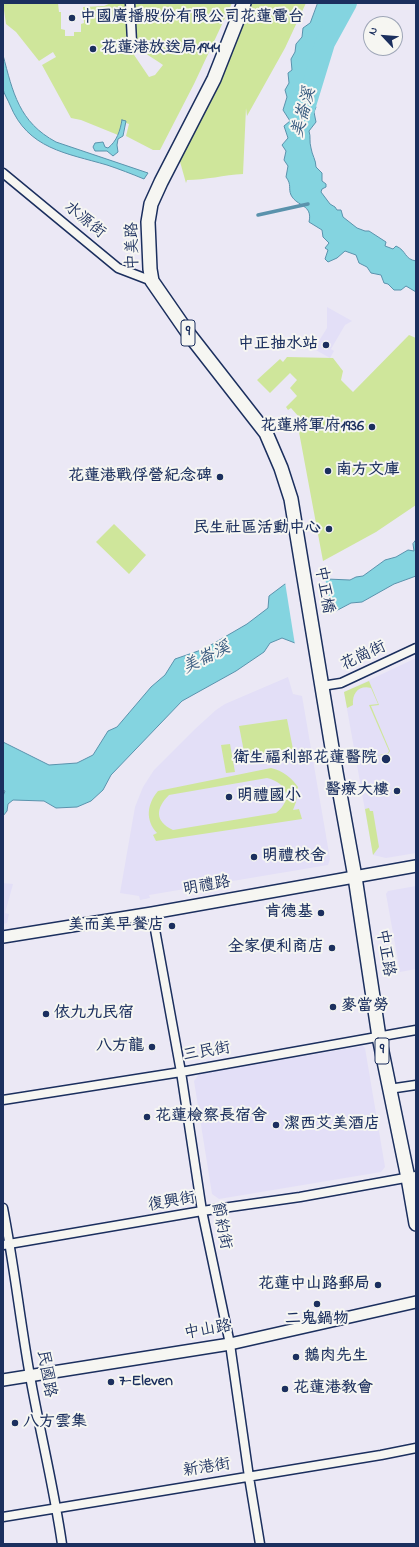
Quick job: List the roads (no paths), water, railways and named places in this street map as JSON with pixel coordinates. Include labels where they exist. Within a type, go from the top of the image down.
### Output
[{"type":"main road","name":"中美路","points":[[244,3],[214,79],[151,204],[148,222],[149,257],[152,281],[188,333],[266,433],[281,468],[291,499]]},
{"type":"main road","name":"中正橋","points":[[291,499],[322,686]]},
{"type":"main road","name":"中正路","points":[[322,686],[355,877],[379,1037],[389,1089],[412,1177],[416,1224]]},
{"type":"street","points":[[130,3],[132,42]]},
{"type":"street","name":"水源街","points":[[3,173],[118,268],[152,281]]},
{"type":"street","name":"花崗街","points":[[322,686],[341,683],[416,648]]},
{"type":"street","name":"明禮路","points":[[3,938],[416,866]]},
{"type":"street","name":"節約街","points":[[152,913],[181,1072],[202,1211],[230,1344],[260,1544]]},
{"type":"street","name":"三民街","points":[[3,1100],[181,1072],[416,1030]]},
{"type":"street","points":[[389,1089],[416,1085]]},
{"type":"street","name":"復興街","points":[[7,1245],[202,1211],[300,1197],[412,1177]]},
{"type":"street","name":"民國路","points":[[3,1208],[7,1245],[30,1376],[57,1508],[62,1544]]},
{"type":"street","name":"中山路","points":[[3,1380],[230,1344],[416,1302]]},
{"type":"street","name":"新港街","points":[[3,1517],[416,1448]]},
{"type":"water","points":[[318,3],[343,3],[341,5],[340,19],[336,26],[331,26],[328,29],[325,35],[324,53],[319,56],[319,65],[312,75],[313,96],[311,100],[316,107],[314,112],[316,122],[309,131],[310,146],[316,167],[322,173],[322,181],[326,184],[326,187],[322,189],[321,192],[330,204],[337,210],[341,210],[343,217],[357,228],[369,231],[386,242],[385,246],[393,249],[396,246],[400,248],[409,259],[416,261],[416,292],[406,286],[401,290],[394,290],[388,284],[384,283],[381,275],[371,273],[367,267],[359,263],[356,255],[345,251],[337,258],[328,262],[325,259],[328,250],[325,248],[329,243],[323,237],[322,230],[309,222],[310,216],[307,209],[297,202],[291,195],[289,182],[286,177],[288,166],[284,160],[286,151],[282,145],[288,138],[284,126],[290,121],[283,110],[287,97],[285,90],[289,83],[288,73],[292,70],[291,59],[295,52],[296,44],[302,37],[303,28],[310,23]]},
{"type":"water","points":[[3,55],[10,82],[19,105],[26,116],[44,134],[56,142],[148,173],[144,179],[107,165],[77,157],[50,147],[27,131],[18,120],[4,91],[2,80]]},
{"type":"water","points":[[122,120],[126,121],[123,136],[118,139],[118,152],[113,156],[107,151],[95,151],[93,147],[95,143],[103,142],[105,147],[108,148],[114,142],[118,136]]},
{"type":"water","points":[[416,540],[416,576],[394,584],[362,602],[351,603],[332,613],[295,643],[282,638],[270,643],[264,652],[236,671],[182,701],[111,775],[103,790],[91,801],[77,807],[56,808],[44,801],[13,800],[8,804],[7,811],[3,816],[3,796],[5,791],[3,790],[3,742],[49,765],[77,763],[93,755],[108,731],[117,727],[151,687],[165,675],[175,659],[204,649],[247,624],[268,608],[269,596],[285,584],[327,579],[350,580],[363,576],[385,560],[396,557],[408,550],[414,551],[413,544]]},
{"type":"waterway","name":"美崙溪","points":[[303,115],[325,43],[347,3]]},
{"type":"waterway","points":[[258,215],[308,204]]},
{"type":"place","name":"中國廣播股份有限公司花蓮電台","points":[[72,18]]},
{"type":"place","name":"花蓮港放送局1944","points":[[93,49]]},
{"type":"place","name":"中正抽水站","points":[[326,345]]},
{"type":"place","name":"花蓮將軍府1936","points":[[372,427]]},
{"type":"place","name":"南方文庫","points":[[328,471]]},
{"type":"place","name":"花蓮港戰俘營紀念碑","points":[[220,477]]},
{"type":"place","name":"民生社區活動中心","points":[[329,529]]},
{"type":"place","name":"衛生福利部花蓮醫院","points":[[386,759]]},
{"type":"place","name":"醫療大樓","points":[[397,791]]},
{"type":"place","name":"明禮國小","points":[[229,797]]},
{"type":"place","name":"明禮校舍","points":[[254,857]]},
{"type":"place","name":"肯德基","points":[[321,913]]},
{"type":"place","name":"美而美早餐店","points":[[172,926]]},
{"type":"place","name":"全家便利商店","points":[[332,948]]},
{"type":"place","name":"麥當勞","points":[[333,1007]]},
{"type":"place","name":"依九九民宿","points":[[46,1014]]},
{"type":"place","name":"八方龍","points":[[152,1047]]},
{"type":"place","name":"花蓮檢察長宿舍","points":[[147,1117]]},
{"type":"place","name":"潔西艾美酒店","points":[[276,1125]]},
{"type":"place","name":"花蓮中山路郵局","points":[[378,1285]]},
{"type":"place","name":"二鬼鍋物","points":[[317,1304]]},
{"type":"place","name":"鵝肉先生","points":[[296,1357]]},
{"type":"place","name":"7-Eleven","points":[[111,1382]]},
{"type":"place","name":"花蓮港教會","points":[[285,1389]]},
{"type":"place","name":"八方雲集","points":[[15,1423]]}]
